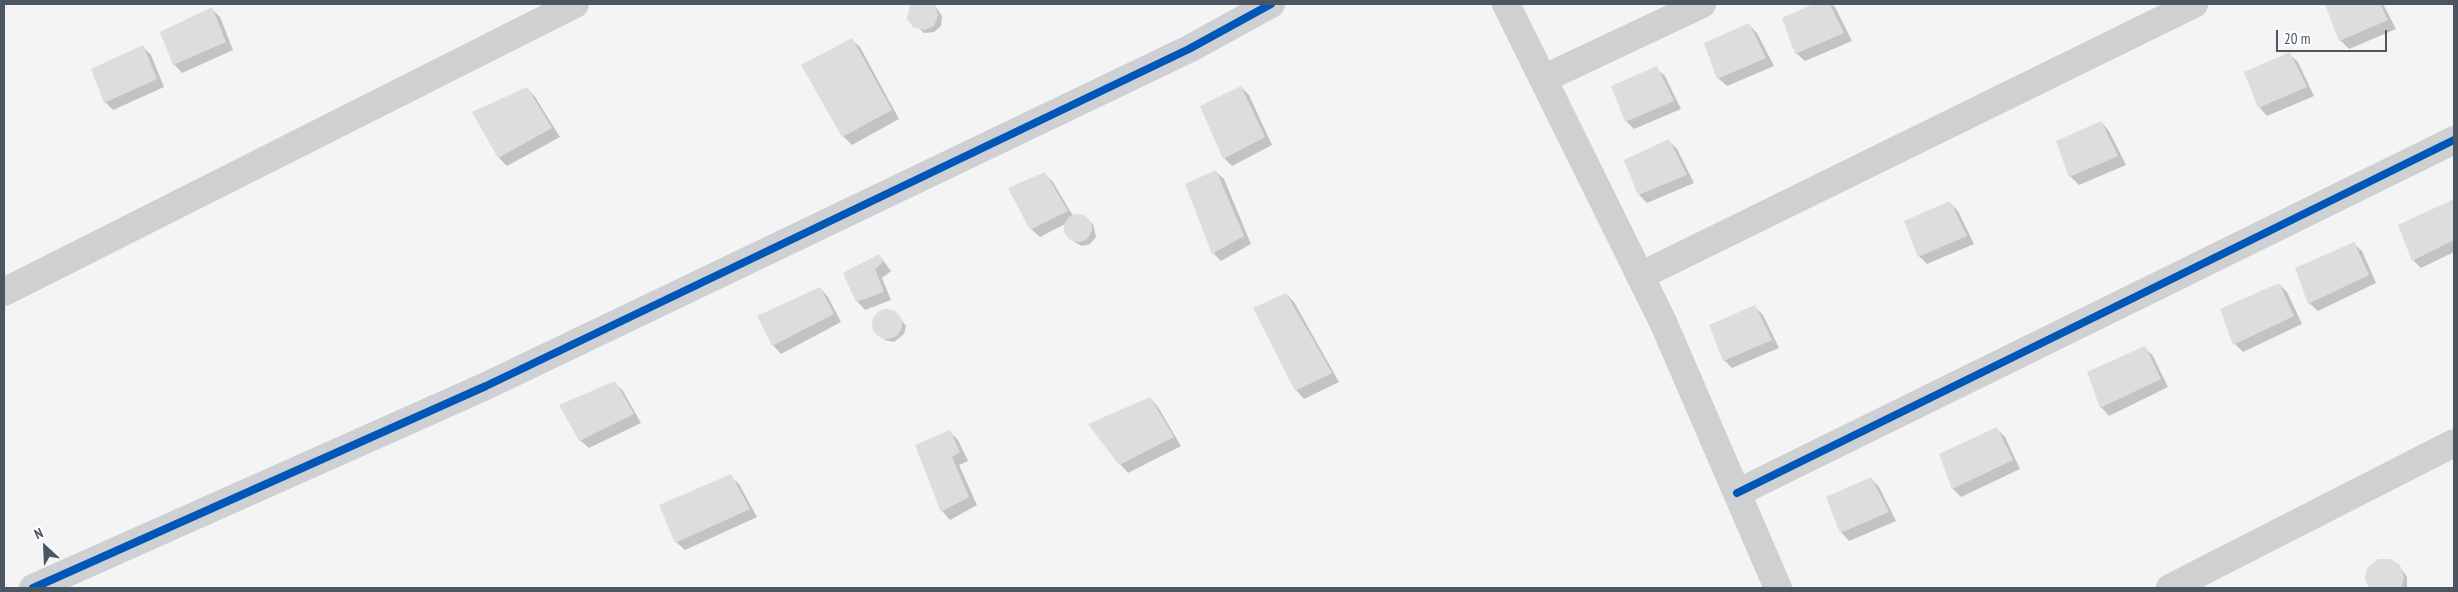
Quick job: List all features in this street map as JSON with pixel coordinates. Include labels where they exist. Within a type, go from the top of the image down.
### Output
[{"type":"street","points":[[4,292],[575,4]]},
{"type":"street","points":[[33,588],[486,386],[1189,49],[1272,4]]},
{"type":"street","points":[[1506,4],[1663,322],[1778,588]]},
{"type":"street","points":[[1543,79],[1702,4]]},
{"type":"street","points":[[1640,276],[2194,4]]},
{"type":"street","points":[[1737,493],[2454,140]]},
{"type":"street","points":[[2170,588],[2454,443]]},
{"type":"building","points":[[910,4],[935,4],[938,16],[934,26],[924,30],[913,27],[907,19]]},
{"type":"building","points":[[1813,4],[1830,4],[1844,33],[1795,54],[1782,18]]},
{"type":"building","points":[[2380,4],[2388,20],[2339,41],[2325,5]]},
{"type":"building","points":[[212,7],[226,42],[173,65],[160,32]]},
{"type":"building","points":[[1749,23],[1766,58],[1717,79],[1704,43]]},
{"type":"building","points":[[852,38],[892,110],[842,137],[801,65]]},
{"type":"building","points":[[143,45],[157,79],[104,103],[91,69]]},
{"type":"building","points":[[2290,52],[2307,87],[2258,108],[2244,72]]},
{"type":"building","points":[[1657,66],[1674,101],[1625,122],[1611,86]]},
{"type":"building","points":[[1241,86],[1265,137],[1223,159],[1200,106]]},
{"type":"building","points":[[527,87],[552,128],[498,158],[472,112]]},
{"type":"building","points":[[2101,121],[2118,156],[2069,177],[2056,141]]},
{"type":"building","points":[[1669,139],[1687,175],[1638,195],[1624,160]]},
{"type":"building","points":[[1216,170],[1244,236],[1212,254],[1185,184]]},
{"type":"building","points":[[1045,172],[1068,211],[1030,230],[1008,188]]},
{"type":"building","points":[[2454,199],[2454,240],[2412,261],[2398,225]]},
{"type":"building","points":[[1950,201],[1967,236],[1918,257],[1904,221]]},
{"type":"building","points":[[1078,214],[1088,218],[1092,228],[1088,238],[1078,242],[1068,238],[1064,228],[1068,218]]},
{"type":"building","points":[[2354,242],[2369,275],[2308,304],[2295,268]]},
{"type":"building","points":[[879,254],[883,262],[875,269],[884,292],[856,302],[843,273]]},
{"type":"building","points":[[2279,283],[2294,316],[2233,345],[2220,309]]},
{"type":"building","points":[[820,287],[834,314],[772,346],[757,316]]},
{"type":"building","points":[[1286,293],[1332,373],[1295,391],[1253,308]]},
{"type":"building","points":[[1755,305],[1772,340],[1723,361],[1709,325]]},
{"type":"building","points":[[887,309],[897,314],[902,324],[897,334],[887,339],[877,334],[872,324],[877,314]]},
{"type":"building","points":[[2145,346],[2161,379],[2100,408],[2087,372]]},
{"type":"building","points":[[615,381],[634,414],[579,441],[559,405]]},
{"type":"building","points":[[1150,397],[1174,437],[1119,465],[1088,424]]},
{"type":"building","points":[[1997,427],[2013,460],[1952,489],[1939,454]]},
{"type":"building","points":[[950,430],[960,452],[952,457],[969,497],[941,512],[915,445]]},
{"type":"building","points":[[731,474],[750,509],[675,543],[659,505]]},
{"type":"building","points":[[1871,477],[1889,512],[1840,533],[1826,497]]},
{"type":"building","points":[[2378,559],[2390,559],[2400,565],[2404,578],[2401,588],[2369,588],[2365,579],[2366,573],[2368,567]]},
{"type":"cycle path","points":[[33,588],[486,386],[1189,49],[1271,4]]},
{"type":"cycle path","points":[[1737,493],[2454,140]]}]
